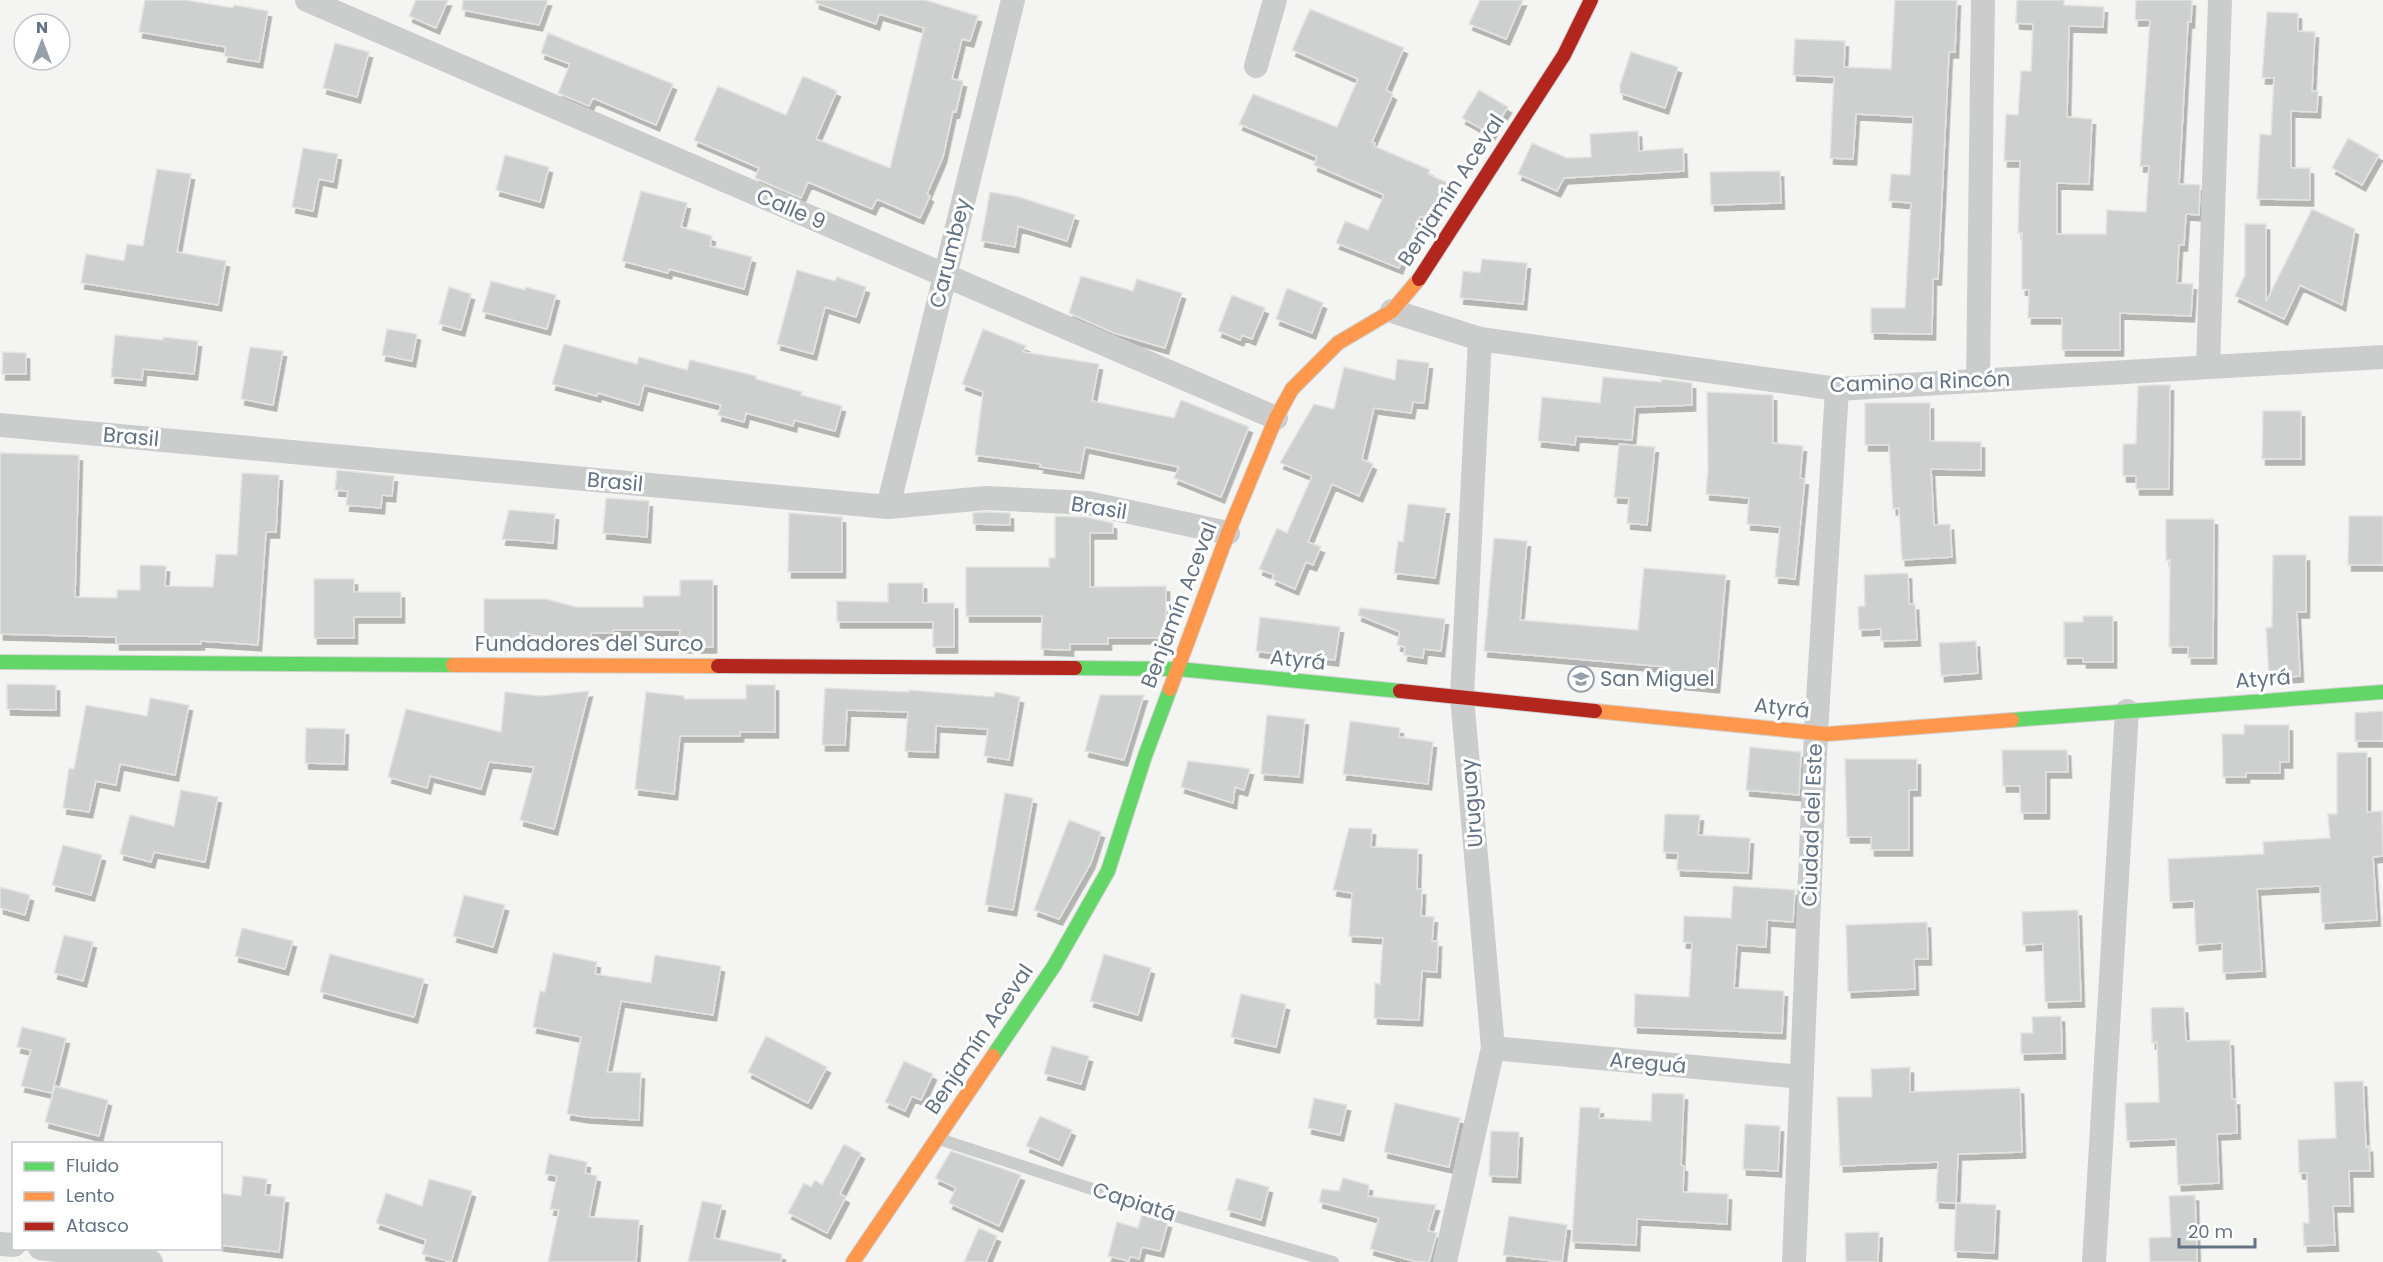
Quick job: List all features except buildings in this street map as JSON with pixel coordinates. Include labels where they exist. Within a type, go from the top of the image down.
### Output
[{"type":"street","name":"Calle 9","points":[[307,0],[1276,418]]},
{"type":"street","name":"Carumbey","points":[[888,507],[1013,0]]},
{"type":"street","points":[[1256,66],[1275,0]]},
{"type":"street","name":"Benjamín Aceval","points":[[853,1262],[1054,966],[1108,871],[1145,756],[1228,533],[1276,418],[1292,388],[1338,343],[1392,311],[1420,278],[1564,55],[1591,0]]},
{"type":"street","points":[[1978,380],[1983,0]]},
{"type":"street","points":[[2208,367],[2220,0]]},
{"type":"street","name":"Camino a Rincón","points":[[1392,311],[1480,339],[1837,389],[2383,357]]},
{"type":"street","name":"Uruguay","points":[[1445,1262],[1493,1048],[1462,697],[1480,339]]},
{"type":"street","name":"Ciudad del Este","points":[[1794,1262],[1816,733],[1837,389]]},
{"type":"street","name":"Brasil","points":[[0,425],[888,507],[986,498],[1088,503],[1228,533]]},
{"type":"street","name":"Fundadores del Surco","points":[[0,662],[1178,669]]},
{"type":"street","name":"Atyrá","points":[[1178,669],[1827,734],[2383,692]]},
{"type":"street","points":[[2094,1262],[2127,711]]},
{"type":"street","name":"Areguá","points":[[1493,1048],[1802,1077]]},
{"type":"street","points":[[56,1250],[151,1262]]},
{"type":"lane","name":"Capiatá","points":[[937,1139],[1172,1215],[1333,1262]]},
{"type":"traffic: fast","points":[[0,662],[453,665]]},
{"type":"traffic: fast","points":[[1075,668],[1178,669],[1400,691]]},
{"type":"traffic: fast","points":[[993,1056],[1054,966],[1108,871],[1145,756],[1170,689]]},
{"type":"traffic: fast","points":[[2012,720],[2383,692]]},
{"type":"traffic: slow","points":[[1170,689],[1228,533],[1276,418],[1292,389],[1338,343],[1392,311],[1419,279]]},
{"type":"traffic: slow","points":[[453,665],[718,666]]},
{"type":"traffic: slow","points":[[1595,711],[1827,734],[2012,720]]},
{"type":"traffic: slow","points":[[853,1262],[993,1056]]},
{"type":"traffic: jam","points":[[1419,279],[1564,55],[1591,0]]},
{"type":"traffic: jam","points":[[718,666],[1075,668]]},
{"type":"traffic: jam","points":[[1400,691],[1595,711]]},
{"type":"place","name":"San Miguel","points":[[1581,679]]}]
